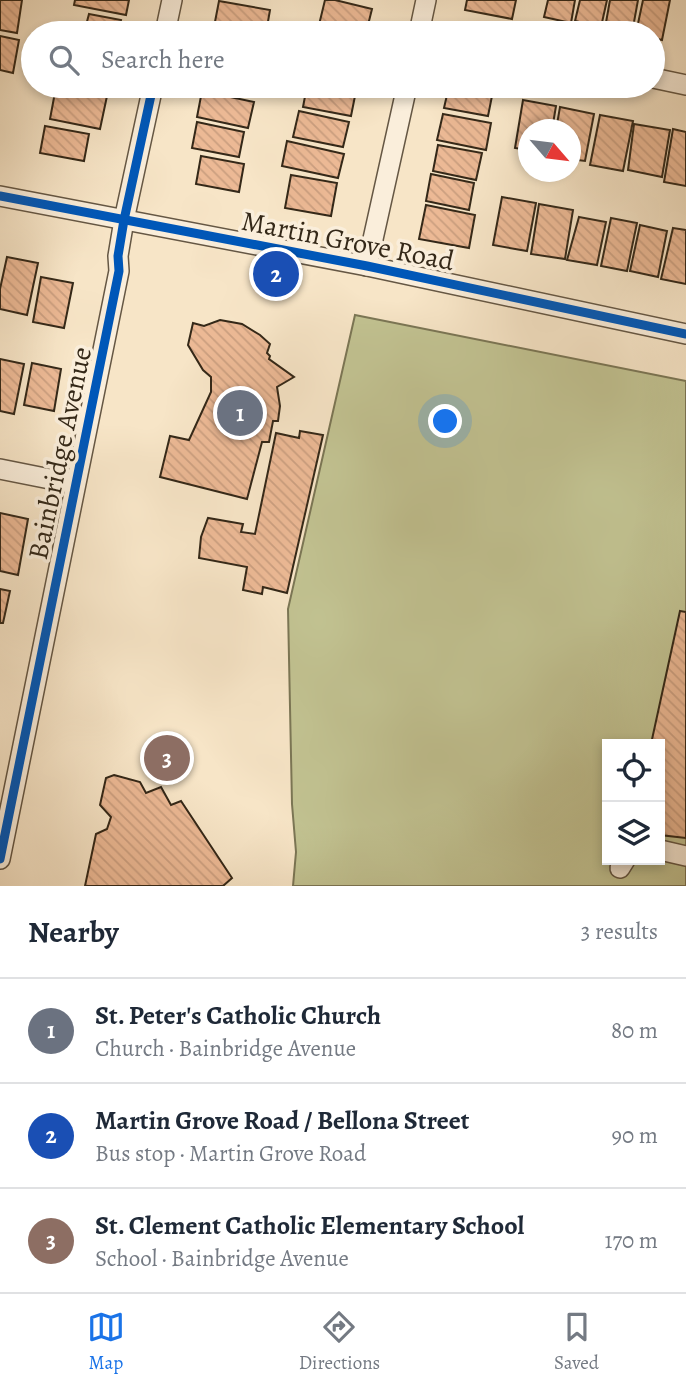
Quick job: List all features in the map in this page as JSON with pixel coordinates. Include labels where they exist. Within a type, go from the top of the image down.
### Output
[{"type":"street","points":[[168,21],[172,0]]},
{"type":"street","points":[[422,21],[426,0]]},
{"type":"street","points":[[665,81],[686,85]]},
{"type":"street","name":"Bainbridge Avenue","points":[[0,859],[118,271],[124,220],[150,98]]},
{"type":"street","points":[[367,265],[404,98]]},
{"type":"street","name":"Martin Grove Road","points":[[0,196],[367,265],[686,334]]},
{"type":"street","points":[[0,469],[75,484]]},
{"type":"street","points":[[665,851],[686,856]]},
{"type":"green space","points":[[355,315],[686,381],[686,886],[293,886],[296,852],[292,804],[288,609]]},
{"type":"building","points":[[0,0],[22,0],[17,33],[0,30]]},
{"type":"building","points":[[75,0],[129,0],[126,15],[74,5]]},
{"type":"building","points":[[325,0],[372,9],[369,21],[320,21]]},
{"type":"building","points":[[467,0],[516,0],[512,19],[465,10]]},
{"type":"building","points":[[548,0],[575,0],[571,21],[544,17]]},
{"type":"building","points":[[580,0],[607,0],[602,21],[575,21]]},
{"type":"building","points":[[610,0],[638,0],[634,21],[606,21]]},
{"type":"building","points":[[643,0],[670,0],[665,25],[665,21],[639,21]]},
{"type":"building","points":[[219,1],[270,10],[268,21],[215,21]]},
{"type":"building","points":[[89,14],[121,20],[121,21],[87,21]]},
{"type":"building","points":[[0,36],[19,40],[13,73],[0,70]]},
{"type":"building","points":[[54,98],[107,98],[100,129],[50,119]]},
{"type":"building","points":[[201,98],[235,98],[254,102],[248,128],[197,117]]},
{"type":"building","points":[[305,98],[355,98],[351,116],[303,107]]},
{"type":"building","points":[[446,98],[492,98],[488,116],[444,108]]},
{"type":"building","points":[[523,100],[556,106],[554,119],[520,119]]},
{"type":"building","points":[[560,107],[594,114],[585,161],[581,160],[581,119],[558,119]]},
{"type":"building","points":[[299,111],[349,122],[343,147],[293,137]]},
{"type":"building","points":[[443,114],[491,123],[486,150],[437,140]]},
{"type":"building","points":[[600,115],[633,121],[623,171],[590,165]]},
{"type":"building","points":[[197,122],[244,132],[239,157],[192,148]]},
{"type":"building","points":[[634,124],[670,130],[662,177],[628,170]]},
{"type":"building","points":[[45,126],[89,134],[84,161],[40,153]]},
{"type":"building","points":[[673,129],[686,132],[686,186],[664,182]]},
{"type":"building","points":[[287,141],[344,154],[338,178],[282,166]]},
{"type":"building","points":[[438,145],[482,153],[476,180],[433,171]]},
{"type":"building","points":[[201,156],[244,164],[239,192],[196,184]]},
{"type":"building","points":[[431,174],[474,183],[469,210],[426,201]]},
{"type":"building","points":[[291,175],[337,183],[331,216],[285,208]]},
{"type":"building","points":[[502,197],[536,203],[527,251],[493,245]]},
{"type":"building","points":[[539,204],[573,210],[565,259],[531,254]]},
{"type":"building","points":[[426,205],[475,215],[469,248],[419,239]]},
{"type":"building","points":[[579,217],[606,222],[597,265],[567,260]]},
{"type":"building","points":[[611,218],[637,223],[627,271],[601,266]]},
{"type":"building","points":[[640,225],[667,231],[658,277],[630,271]]},
{"type":"building","points":[[673,228],[686,230],[686,284],[661,279]]},
{"type":"building","points":[[7,257],[38,263],[27,315],[0,309],[0,289]]},
{"type":"building","points":[[41,277],[73,283],[64,328],[33,322]]},
{"type":"building","points":[[220,320],[242,324],[260,335],[270,344],[267,353],[269,359],[294,377],[277,387],[280,406],[278,421],[273,421],[269,442],[262,442],[247,499],[160,477],[170,436],[189,440],[211,392],[211,377],[203,370],[188,345],[193,323],[204,326]]},
{"type":"building","points":[[0,359],[24,364],[14,414],[0,411]]},
{"type":"building","points":[[32,363],[61,369],[54,411],[24,405]]},
{"type":"building","points":[[300,431],[323,435],[287,593],[263,587],[262,594],[243,590],[247,567],[199,558],[201,537],[208,518],[243,524],[241,532],[255,534],[276,433],[299,438]]},
{"type":"building","points":[[0,513],[28,519],[18,575],[0,571]]},
{"type":"building","points":[[0,589],[10,591],[3,623],[0,623]]},
{"type":"building","points":[[680,611],[686,612],[686,838],[665,836],[665,739],[652,739]]},
{"type":"building","points":[[114,775],[140,782],[146,793],[161,787],[171,805],[181,801],[232,878],[223,886],[85,886],[96,834],[107,829],[111,817],[100,805],[106,778]]},
{"type":"cycle path","points":[[0,859],[119,271],[118,256],[124,220],[150,98]]},
{"type":"cycle path","points":[[0,196],[367,266],[686,334]]},
{"type":"place","name":"Martin Grove Road / Bellona Street","points":[[276,274]]},
{"type":"place","name":"St. Peter's Catholic Church","points":[[240,413]]},
{"type":"place","name":"St. Clement Catholic Elementary School","points":[[167,758]]}]
